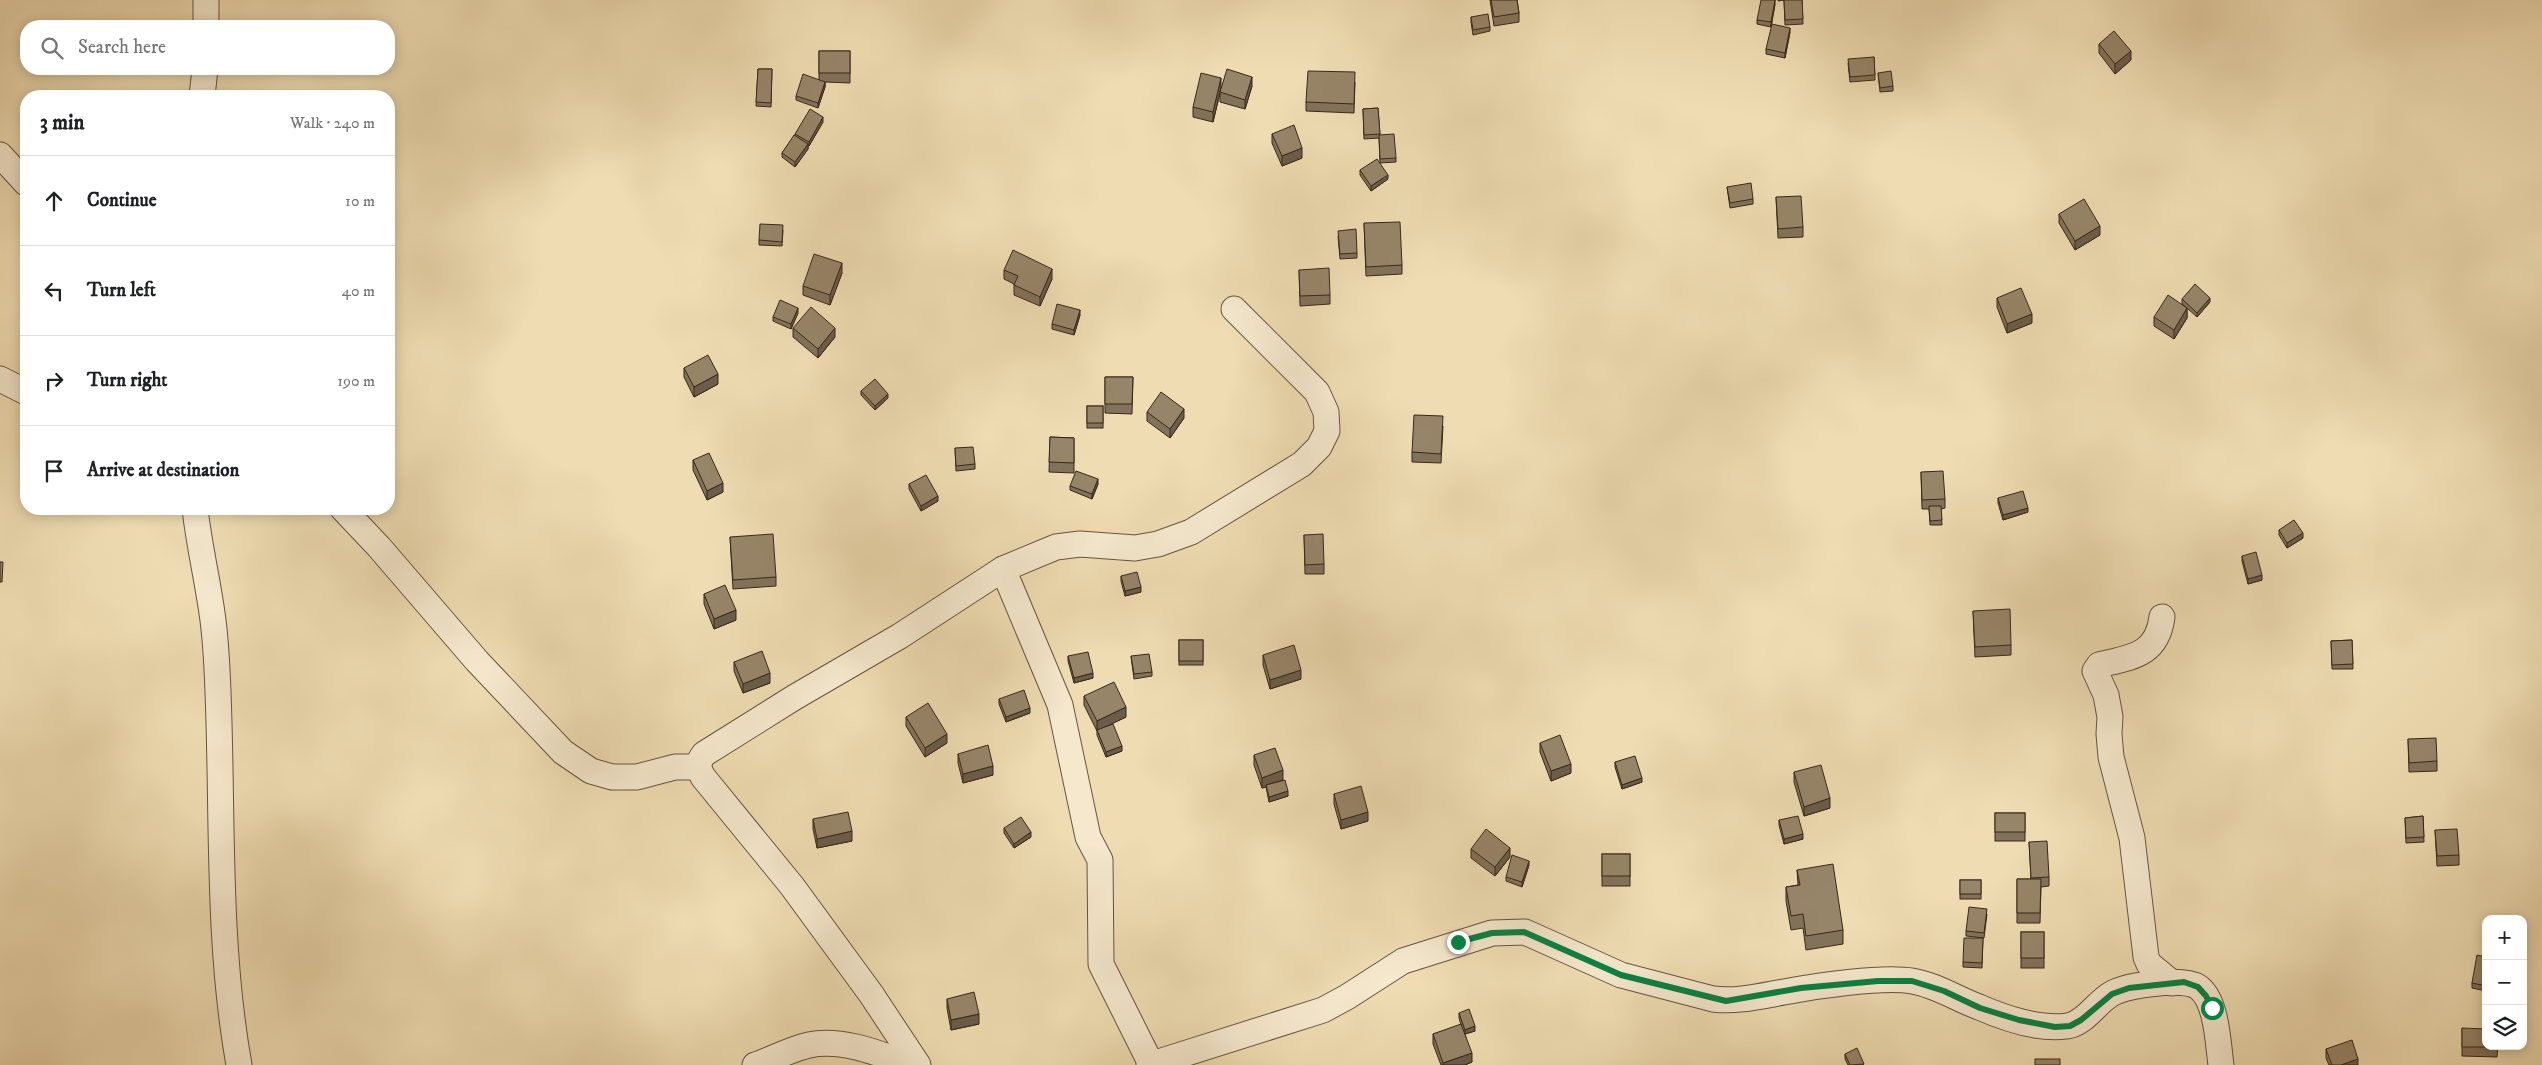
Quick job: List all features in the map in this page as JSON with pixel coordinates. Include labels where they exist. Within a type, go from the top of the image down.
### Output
[{"type":"street","points":[[206,0],[206,20]]},
{"type":"street","points":[[203,90],[204,75]]},
{"type":"street","points":[[0,155],[20,177]]},
{"type":"street","points":[[918,1065],[871,994],[792,886],[702,777],[698,767],[704,754],[795,696],[900,636],[1003,569],[1056,547],[1080,544],[1135,548],[1158,544],[1191,532],[1302,464],[1319,447],[1327,431],[1326,412],[1317,392],[1234,308]]},
{"type":"street","points":[[0,379],[20,389]]},
{"type":"street","points":[[196,515],[212,614],[218,692],[220,836],[225,940],[230,1014],[239,1065]]},
{"type":"street","points":[[348,515],[379,547],[477,661],[563,752],[591,771],[612,777],[637,777],[675,767],[698,767]]},
{"type":"street","points":[[1003,569],[1060,705],[1088,837],[1100,860],[1101,964],[1150,1064],[1323,1010],[1348,997],[1403,961],[1492,933],[1524,932],[1621,975],[1713,999],[1726,1001],[1801,988],[1878,981],[1912,981],[1944,991],[1980,1008],[2019,1020],[2055,1027],[2070,1026],[2081,1020],[2112,994],[2129,988],[2184,982],[2198,987],[2206,996],[2212,1008],[2221,1065]]},
{"type":"street","points":[[2162,617],[2161,628],[2155,641],[2140,655],[2099,665],[2096,671],[2106,695],[2110,717],[2108,734],[2112,757],[2132,838],[2146,957],[2150,964],[2172,983]]},
{"type":"street","points":[[755,1065],[809,1045],[833,1043],[866,1049],[911,1065]]},
{"type":"building","points":[[1491,0],[1517,0],[1519,13],[1494,17]]},
{"type":"building","points":[[1761,0],[1775,0],[1771,22],[1757,20]]},
{"type":"building","points":[[1784,0],[1802,0],[1803,19],[1785,20]]},
{"type":"building","points":[[1488,14],[1490,27],[1473,30],[1471,17]]},
{"type":"building","points":[[1772,24],[1790,28],[1785,53],[1766,49]]},
{"type":"building","points":[[2114,31],[2131,51],[2115,64],[2099,44]]},
{"type":"building","points":[[819,51],[850,51],[850,73],[819,73]]},
{"type":"building","points":[[1874,57],[1875,75],[1850,77],[1848,59]]},
{"type":"building","points":[[758,69],[772,69],[771,103],[756,102]]},
{"type":"building","points":[[1227,69],[1252,77],[1245,100],[1220,92]]},
{"type":"building","points":[[1308,71],[1355,72],[1354,104],[1306,102]]},
{"type":"building","points":[[1891,71],[1893,86],[1880,88],[1878,73]]},
{"type":"building","points":[[1201,73],[1221,78],[1213,112],[1193,107]]},
{"type":"building","points":[[803,74],[825,82],[818,103],[796,96]]},
{"type":"building","points":[[1378,108],[1380,134],[1364,135],[1363,109]]},
{"type":"building","points":[[810,109],[823,117],[809,142],[795,134]]},
{"type":"building","points":[[1294,125],[1302,148],[1282,156],[1272,134]]},
{"type":"building","points":[[1394,134],[1396,158],[1380,159],[1379,135]]},
{"type":"building","points":[[794,135],[808,144],[795,162],[782,153]]},
{"type":"building","points":[[1377,159],[1388,175],[1371,186],[1360,170]]},
{"type":"building","points":[[1751,183],[1753,199],[1730,203],[1727,187]]},
{"type":"building","points":[[1801,196],[1803,227],[1778,229],[1776,197]]},
{"type":"building","points":[[2084,199],[2100,226],[2075,241],[2059,214]]},
{"type":"building","points":[[1400,222],[1402,265],[1366,267],[1364,223]]},
{"type":"building","points":[[760,224],[783,225],[782,242],[759,240]]},
{"type":"building","points":[[1356,229],[1357,253],[1340,254],[1338,231]]},
{"type":"building","points":[[1013,250],[1052,269],[1040,297],[1014,285],[1018,276],[1004,270]]},
{"type":"building","points":[[814,254],[842,263],[830,295],[803,286]]},
{"type":"building","points":[[1329,268],[1330,295],[1300,296],[1299,270]]},
{"type":"building","points":[[2195,284],[2210,298],[2197,313],[2182,299]]},
{"type":"building","points":[[2021,288],[2032,314],[2007,324],[1997,298]]},
{"type":"building","points":[[2168,295],[2187,308],[2174,330],[2154,317]]},
{"type":"building","points":[[780,300],[798,308],[791,324],[773,317]]},
{"type":"building","points":[[1057,304],[1080,310],[1074,330],[1052,324]]},
{"type":"building","points":[[811,307],[835,328],[818,349],[793,328]]},
{"type":"building","points":[[708,355],[718,374],[694,387],[684,368]]},
{"type":"building","points":[[1105,377],[1133,377],[1132,404],[1105,404]]},
{"type":"building","points":[[875,379],[888,394],[875,406],[861,391]]},
{"type":"building","points":[[1161,392],[1184,409],[1170,429],[1147,412]]},
{"type":"building","points":[[1087,406],[1103,406],[1103,423],[1087,423]]},
{"type":"building","points":[[1414,415],[1443,416],[1441,454],[1412,452]]},
{"type":"building","points":[[1050,437],[1074,438],[1074,463],[1049,462]]},
{"type":"building","points":[[973,447],[975,464],[956,466],[955,448]]},
{"type":"building","points":[[709,453],[723,483],[707,491],[693,460]]},
{"type":"building","points":[[1076,471],[1098,479],[1092,494],[1070,486]]},
{"type":"building","points":[[1943,471],[1945,499],[1922,500],[1921,472]]},
{"type":"building","points":[[926,475],[938,496],[921,506],[909,484]]},
{"type":"building","points":[[2023,491],[2028,508],[2003,515],[1998,498]]},
{"type":"building","points":[[1929,506],[1941,506],[1942,520],[1930,521]]},
{"type":"building","points":[[2294,520],[2303,533],[2287,543],[2279,530]]},
{"type":"building","points":[[773,534],[776,577],[733,580],[730,537]]},
{"type":"building","points":[[1323,534],[1324,564],[1305,565],[1304,535]]},
{"type":"building","points":[[2256,552],[2262,575],[2248,579],[2242,556]]},
{"type":"building","points":[[0,562],[3,562],[2,582],[0,582]]},
{"type":"building","points":[[1137,572],[1141,587],[1125,591],[1121,576]]},
{"type":"building","points":[[725,585],[736,610],[714,619],[704,594]]},
{"type":"building","points":[[2010,609],[2011,645],[1975,647],[1973,611]]},
{"type":"building","points":[[1179,640],[1203,640],[1203,661],[1179,661]]},
{"type":"building","points":[[2352,640],[2353,664],[2332,665],[2331,641]]},
{"type":"building","points":[[1294,645],[1301,670],[1270,680],[1263,655]]},
{"type":"building","points":[[762,651],[770,673],[743,684],[734,662]]},
{"type":"building","points":[[1088,652],[1093,673],[1074,678],[1068,656]]},
{"type":"building","points":[[1149,654],[1152,672],[1134,674],[1131,656]]},
{"type":"building","points":[[1114,682],[1126,707],[1097,721],[1084,696]]},
{"type":"building","points":[[1024,690],[1030,708],[1006,717],[999,699]]},
{"type":"building","points":[[928,703],[947,734],[925,748],[906,717]]},
{"type":"building","points":[[1113,724],[1122,746],[1106,752],[1097,730]]},
{"type":"building","points":[[1560,735],[1571,764],[1551,771],[1540,743]]},
{"type":"building","points":[[2436,738],[2437,761],[2409,763],[2408,739]]},
{"type":"building","points":[[988,745],[993,766],[963,774],[958,754]]},
{"type":"building","points":[[1275,748],[1283,770],[1262,778],[1254,755]]},
{"type":"building","points":[[1635,756],[1642,778],[1622,785],[1615,762]]},
{"type":"building","points":[[1821,765],[1830,798],[1804,807],[1794,772]]},
{"type":"building","points":[[1285,780],[1288,791],[1269,797],[1266,785]]},
{"type":"building","points":[[1361,786],[1368,812],[1341,820],[1334,794]]},
{"type":"building","points":[[848,812],[852,831],[817,839],[813,819]]},
{"type":"building","points":[[1995,813],[2025,813],[2025,832],[1995,832]]},
{"type":"building","points":[[1798,816],[1803,834],[1784,839],[1779,820]]},
{"type":"building","points":[[2423,816],[2424,837],[2406,838],[2405,818]]},
{"type":"building","points":[[1021,817],[1031,832],[1014,844],[1004,828]]},
{"type":"building","points":[[1486,829],[1510,848],[1495,867],[1471,849]]},
{"type":"building","points":[[2457,829],[2459,855],[2437,856],[2435,830]]},
{"type":"building","points":[[2047,841],[2049,877],[2031,878],[2029,842]]},
{"type":"building","points":[[1602,854],[1630,854],[1630,876],[1602,876]]},
{"type":"building","points":[[1512,855],[1529,861],[1522,882],[1506,877]]},
{"type":"building","points":[[1833,864],[1843,930],[1806,936],[1803,914],[1791,916],[1786,887],[1800,885],[1797,870]]},
{"type":"building","points":[[2017,879],[2041,879],[2040,913],[2017,913]]},
{"type":"building","points":[[1960,880],[1981,880],[1981,894],[1960,894]]},
{"type":"building","points":[[1969,907],[1987,909],[1984,933],[1966,931]]},
{"type":"building","points":[[2021,932],[2044,932],[2044,958],[2021,958]]},
{"type":"building","points":[[1964,938],[1983,938],[1982,963],[1963,962]]},
{"type":"building","points":[[2477,955],[2482,956],[2482,985],[2472,983]]},
{"type":"building","points":[[974,992],[979,1014],[951,1020],[947,999]]},
{"type":"building","points":[[1469,1009],[1475,1026],[1465,1030],[1459,1013]]},
{"type":"building","points":[[1461,1024],[1472,1053],[1443,1063],[1433,1034]]},
{"type":"building","points":[[2462,1028],[2482,1029],[2482,1047],[2462,1047]]},
{"type":"building","points":[[2352,1040],[2358,1059],[2341,1065],[2332,1065],[2326,1049]]},
{"type":"building","points":[[1857,1048],[1864,1064],[1850,1065],[1845,1054]]},
{"type":"building","points":[[2035,1059],[2060,1059],[2060,1065],[2035,1065]]},
{"type":"route","points":[[1458,942],[1492,933],[1524,932],[1621,975],[1726,1001],[1801,988],[1878,981],[1912,981],[1944,991],[1980,1008],[2019,1020],[2055,1027],[2070,1026],[2081,1020],[2095,1006],[2112,994],[2129,988],[2184,982],[2198,987],[2206,996],[2212,1008]]}]
